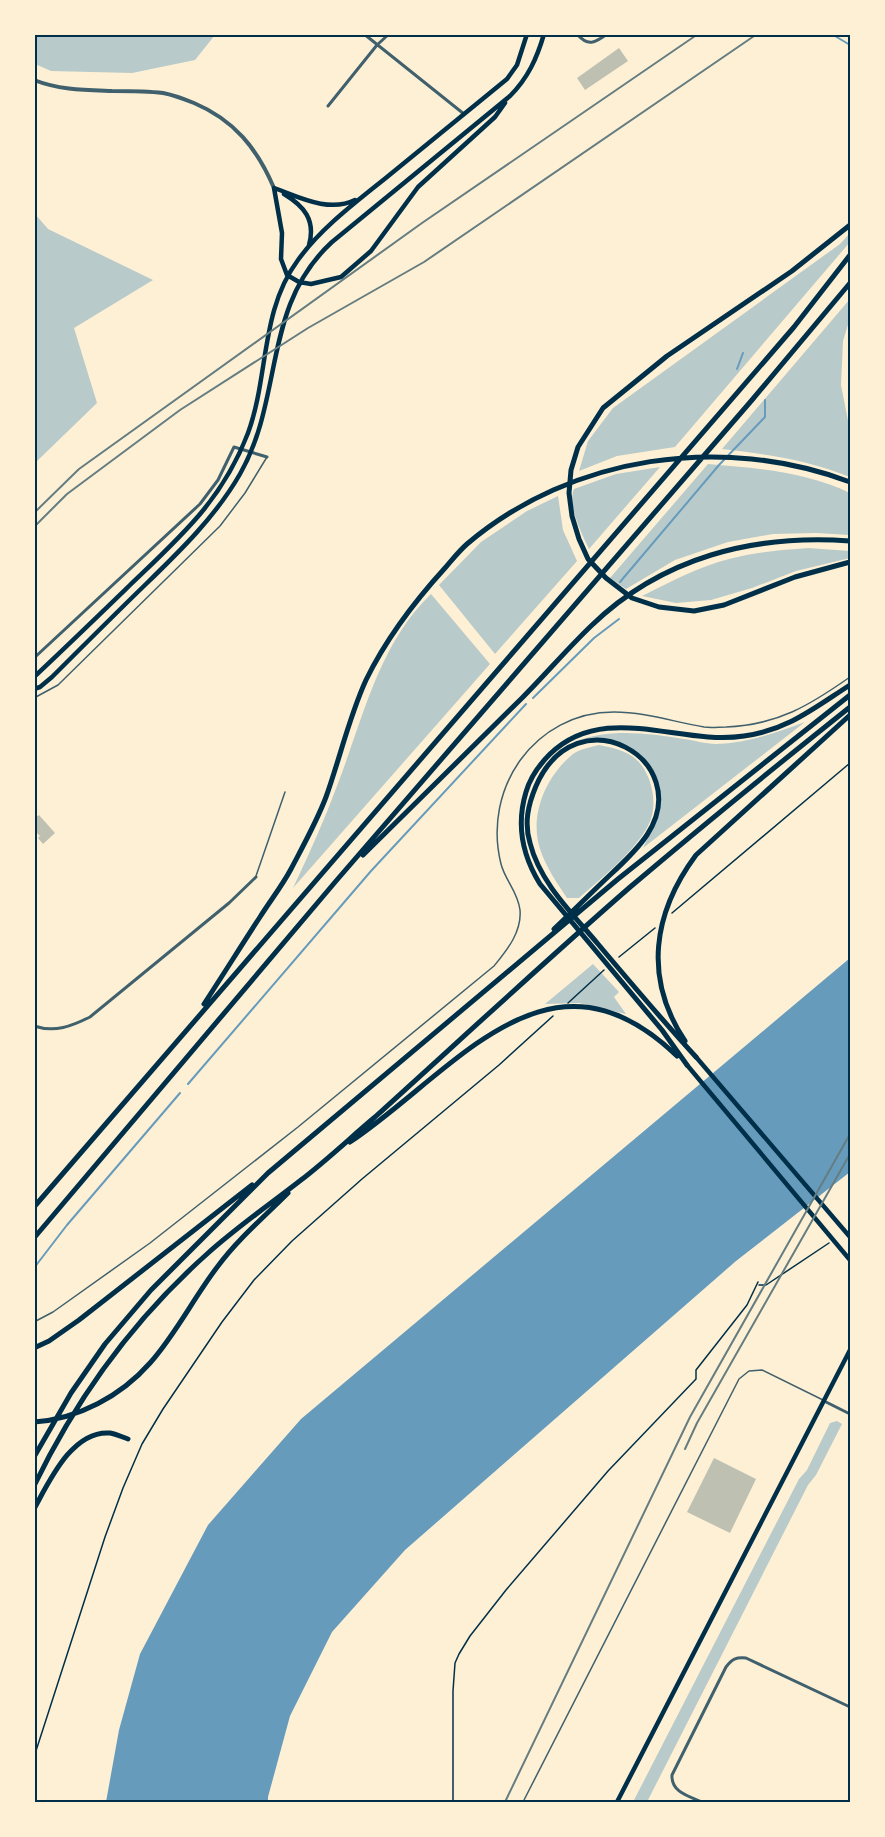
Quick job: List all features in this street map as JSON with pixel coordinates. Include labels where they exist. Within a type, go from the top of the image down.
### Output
[{"type":"highway","points":[[850,225],[792,271],[668,356],[603,408],[591,424],[576,455],[571,470],[569,493],[572,516],[588,559],[606,578],[632,598],[658,607],[694,611],[724,605],[795,577],[850,562]]},
{"type":"highway","points":[[34,1207],[794,327],[850,255]]},
{"type":"highway","points":[[34,1238],[336,881],[752,400],[850,283]]},
{"type":"highway","points":[[193,1021],[289,873],[325,799],[366,681],[401,621],[466,545],[504,517],[552,490],[579,478],[614,468],[649,462],[690,458],[769,460],[850,482]]},
{"type":"highway","points":[[336,881],[559,661],[591,626],[614,606],[647,584],[689,562],[730,548],[781,540],[850,541]]},
{"type":"highway","points":[[696,1057],[532,872],[523,846],[520,818],[527,789],[532,777],[547,758],[563,743],[584,732],[614,727],[720,738],[770,732],[798,720],[850,686]]},
{"type":"highway","points":[[34,1348],[49,1341],[79,1320],[267,1173],[618,879],[850,695]]},
{"type":"highway","points":[[34,1486],[83,1398],[115,1353],[161,1298],[206,1254],[332,1155],[629,888],[755,782],[850,707]]},
{"type":"highway","points":[[696,1057],[680,1033],[665,1000],[657,967],[659,934],[665,909],[681,875],[696,855],[850,715]]},
{"type":"highway","points":[[512,969],[628,857],[647,835],[655,818],[658,802],[657,786],[649,769],[638,754],[613,741],[585,741],[561,753],[542,775],[530,803],[527,828],[533,853],[558,901],[662,1030],[687,1065]]},
{"type":"highway","points":[[332,1155],[371,1128],[476,1044],[518,1018],[537,1012],[565,1007],[585,1008],[626,1018],[663,1042],[687,1065]]},
{"type":"highway","points":[[34,1457],[71,1393],[105,1344],[151,1290],[267,1173]]},
{"type":"highway","points":[[34,1422],[49,1421],[88,1409],[119,1391],[150,1364],[233,1246],[300,1181]]},
{"type":"highway","points":[[34,1509],[60,1463],[84,1440],[96,1434],[110,1433],[128,1439]]},
{"type":"main road","points":[[34,677],[175,542],[206,508],[231,472],[256,405],[270,320],[296,262],[309,246],[363,196],[507,79],[517,65],[527,34]]},
{"type":"main road","points":[[274,188],[282,233],[281,259],[287,275],[299,282],[311,284],[341,277],[371,251],[418,188],[495,117],[526,78],[544,34]]},
{"type":"main road","points":[[34,689],[40,687],[51,677],[181,550],[223,500],[240,475],[259,432],[289,305],[308,268],[332,242],[510,96]]},
{"type":"main road","points":[[274,188],[324,205],[350,203],[363,196]]},
{"type":"main road","points":[[274,188],[299,203],[305,210],[312,230],[309,246]]},
{"type":"main road","points":[[696,1057],[850,1237]]},
{"type":"main road","points":[[687,1065],[850,1260]]},
{"type":"main road","points":[[617,1803],[850,1350]]},
{"type":"street","points":[[364,34],[464,115]]},
{"type":"street","points":[[328,106],[388,34]]},
{"type":"street","points":[[578,34],[585,43],[591,44],[607,34]]},
{"type":"street","points":[[34,80],[76,90],[165,93],[203,106],[224,118],[242,133],[259,157],[274,188]]},
{"type":"street","points":[[34,658],[200,504],[218,480],[234,447],[267,457]]},
{"type":"street","points":[[34,650],[38,653]]},
{"type":"street","points":[[34,1026],[45,1029],[70,1027],[90,1017],[229,903],[256,877]]},
{"type":"street","points":[[824,1401],[850,1413]]},
{"type":"street","points":[[702,1803],[674,1787],[672,1775],[726,1666],[732,1660],[738,1657],[746,1658],[850,1707]]},
{"type":"lane","points":[[34,698],[58,685],[220,526],[245,493],[267,457]]},
{"type":"lane","points":[[34,1322],[53,1312],[150,1243],[298,1127],[494,966],[512,944],[518,928],[520,910],[514,889],[501,865],[496,824],[499,804],[518,763],[531,748],[552,731],[580,717],[608,712],[634,712],[707,728],[740,726],[776,720],[802,708],[850,677]]},
{"type":"lane","points":[[256,877],[285,792]]},
{"type":"lane","points":[[523,1803],[739,1379],[749,1371],[762,1370],[824,1401]]},
{"type":"path","points":[[670,915],[850,763]]},
{"type":"path","points":[[612,963],[662,922]]},
{"type":"path","points":[[566,1004],[604,970]]},
{"type":"path","points":[[34,1757],[105,1537],[142,1444],[222,1322],[254,1280],[292,1241],[362,1179],[499,1065],[559,1010]]},
{"type":"path","points":[[453,1803],[455,1663],[470,1636],[506,1590],[608,1471],[696,1379],[696,1370],[747,1305],[758,1284],[766,1285],[829,1242]]},
{"type":"shaded area","points":[[34,35],[215,35],[195,60],[132,73],[51,71],[35,64]]},
{"type":"shaded area","points":[[35,214],[48,229],[153,280],[74,328],[97,403],[35,463]]},
{"type":"shaded area","points":[[850,233],[850,242],[675,447],[617,456],[579,471],[588,441],[613,408],[840,244]]},
{"type":"shaded area","points":[[850,299],[850,318],[843,341],[841,385],[850,431],[850,477],[803,462],[722,449]]},
{"type":"shaded area","points":[[708,464],[763,469],[799,476],[850,493],[850,535],[773,534],[728,542],[675,560],[626,589],[610,578]]},
{"type":"shaded area","points":[[660,467],[589,549],[579,528],[572,503],[574,489],[616,474]]},
{"type":"shaded area","points":[[558,496],[563,530],[577,561],[495,654],[439,585],[481,542],[527,511]]},
{"type":"shaded area","points":[[808,548],[850,551],[850,558],[796,571],[752,588],[711,600],[676,603],[642,596],[684,575],[718,562],[759,553]]},
{"type":"shaded area","points":[[431,594],[490,664],[293,888],[327,812],[364,709],[385,659],[413,614]]},
{"type":"shaded area","points":[[805,722],[643,848],[657,819],[660,803],[650,769],[624,745],[613,740],[574,742],[601,735],[628,733],[712,744],[728,743],[761,737]]},
{"type":"shaded area","points":[[599,745],[623,751],[640,764],[652,788],[652,815],[641,837],[621,860],[579,898],[567,898],[540,849],[537,836],[538,810],[548,785],[563,763],[576,752]]},
{"type":"shaded area","points":[[593,964],[619,992],[614,997],[626,1014],[579,1003],[545,1004]]},
{"type":"shaded area","points":[[837,1421],[842,1424],[816,1475],[808,1485],[647,1802],[633,1802],[799,1479],[807,1470],[830,1423]]},
{"type":"water","points":[[850,958],[850,1172],[736,1261],[405,1550],[332,1632],[290,1716],[268,1802],[106,1802],[119,1730],[140,1654],[208,1525],[301,1419]]},
{"type":"building","points":[[619,48],[628,61],[585,90],[577,78]]},
{"type":"building","points":[[39,815],[55,833],[43,844],[38,838],[40,836],[34,830],[37,824],[34,819]]},
{"type":"building","points":[[714,1458],[756,1479],[730,1533],[687,1512]]},
{"type":"waterway","points":[[835,36],[850,45]]},
{"type":"waterway","points":[[737,369],[743,353]]},
{"type":"waterway","points":[[620,582],[719,465],[765,417],[765,400]]},
{"type":"waterway","points":[[533,698],[594,638],[619,619]]},
{"type":"waterway","points":[[188,1084],[371,871],[526,704]]},
{"type":"waterway","points":[[34,1268],[67,1225],[180,1093]]},
{"type":"railway","points":[[34,513],[79,469],[422,223],[698,34]]},
{"type":"railway","points":[[34,527],[67,494],[180,410],[308,328],[424,262],[757,34]]},
{"type":"railway","points":[[505,1802],[690,1417],[850,1134]]},
{"type":"railway","points":[[685,1449],[697,1423],[850,1154]]}]
